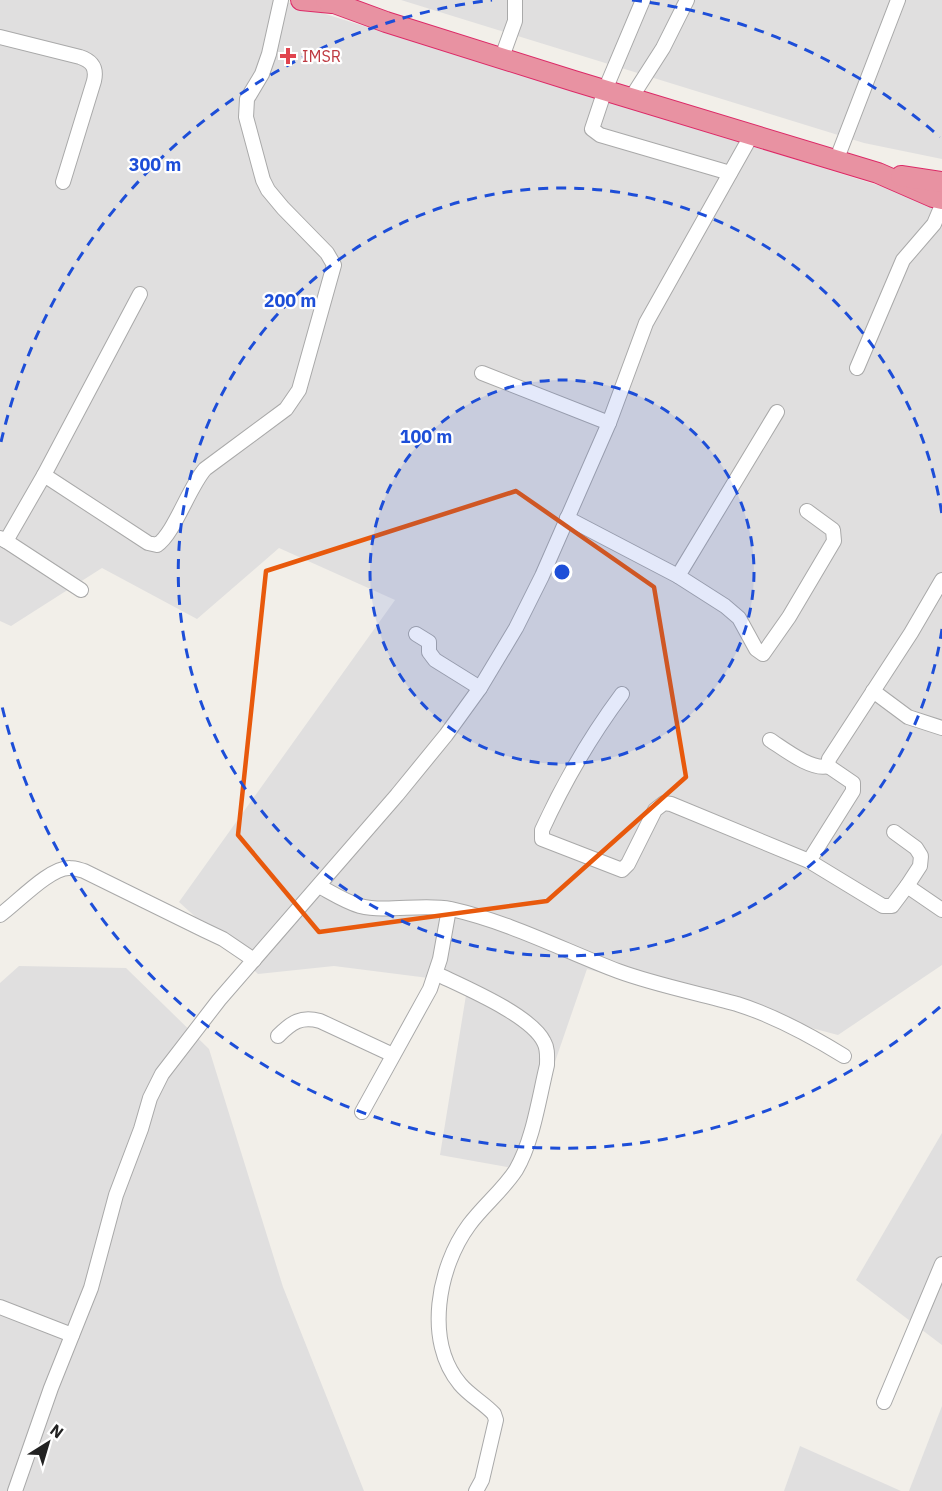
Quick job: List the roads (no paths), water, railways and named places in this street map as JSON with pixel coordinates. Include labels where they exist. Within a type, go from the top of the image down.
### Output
[{"type":"highway","points":[[302,0],[329,2],[386,22],[751,136],[878,173],[942,199]]},
{"type":"highway","points":[[878,173],[942,182]]},
{"type":"street","points":[[44,475],[148,543],[157,545],[181,510],[195,480],[205,469],[286,409],[299,390],[334,265],[327,253],[268,190],[260,172],[245,107],[246,99],[262,74],[269,54],[282,0]]},
{"type":"street","points":[[502,57],[515,21],[515,0]]},
{"type":"street","points":[[643,0],[592,126],[595,133],[730,173]]},
{"type":"street","points":[[631,98],[663,48],[687,0]]},
{"type":"street","points":[[836,161],[898,0]]},
{"type":"street","points":[[0,37],[80,57],[89,60],[94,66],[96,73],[94,81],[63,182]]},
{"type":"street","points":[[15,1491],[51,1388],[91,1288],[116,1195],[150,1098],[162,1074],[254,960],[398,795],[480,688],[516,628],[537,587],[609,423],[646,323],[751,136]]},
{"type":"street","points":[[857,368],[903,260],[934,224],[942,205]]},
{"type":"street","points":[[81,590],[3,540],[44,475],[140,294]]},
{"type":"street","points":[[482,373],[609,423]]},
{"type":"street","points":[[678,576],[777,412]]},
{"type":"street","points":[[567,518],[678,576],[733,612],[739,618],[756,649],[763,654],[789,617],[834,541],[834,530],[807,511]]},
{"type":"street","points":[[828,766],[829,759],[942,580]]},
{"type":"street","points":[[416,634],[429,642],[429,652],[435,660],[480,688]]},
{"type":"street","points":[[873,691],[908,717],[942,728]]},
{"type":"street","points":[[622,694],[585,747],[565,783],[542,830],[542,839],[622,870],[628,864],[655,810],[664,803],[671,804],[809,861],[883,906],[892,906],[920,866],[921,856],[916,848],[894,832]]},
{"type":"street","points":[[770,740],[810,764],[818,767],[828,766],[853,783],[853,791],[809,861]]},
{"type":"street","points":[[0,915],[58,870],[70,867],[84,871],[204,930],[231,944],[254,960]]},
{"type":"street","points":[[319,886],[358,905],[371,908],[418,906],[449,909],[522,932],[621,972],[739,1005],[766,1015],[816,1039],[844,1056]]},
{"type":"street","points":[[907,886],[942,910]]},
{"type":"street","points":[[362,1112],[437,974],[449,909]]},
{"type":"street","points":[[437,974],[499,1005],[523,1021],[539,1035],[548,1053],[547,1065],[523,1157],[515,1171],[466,1228],[448,1265],[441,1289],[440,1333],[445,1356],[460,1384],[494,1414],[496,1420],[482,1480],[476,1491]]},
{"type":"street","points":[[278,1036],[299,1019],[310,1019],[320,1021],[393,1055]]},
{"type":"street","points":[[884,1402],[942,1264]]},
{"type":"street","points":[[0,1307],[72,1335]]},
{"type":"place","name":"IMSR","points":[[288,56]]}]
